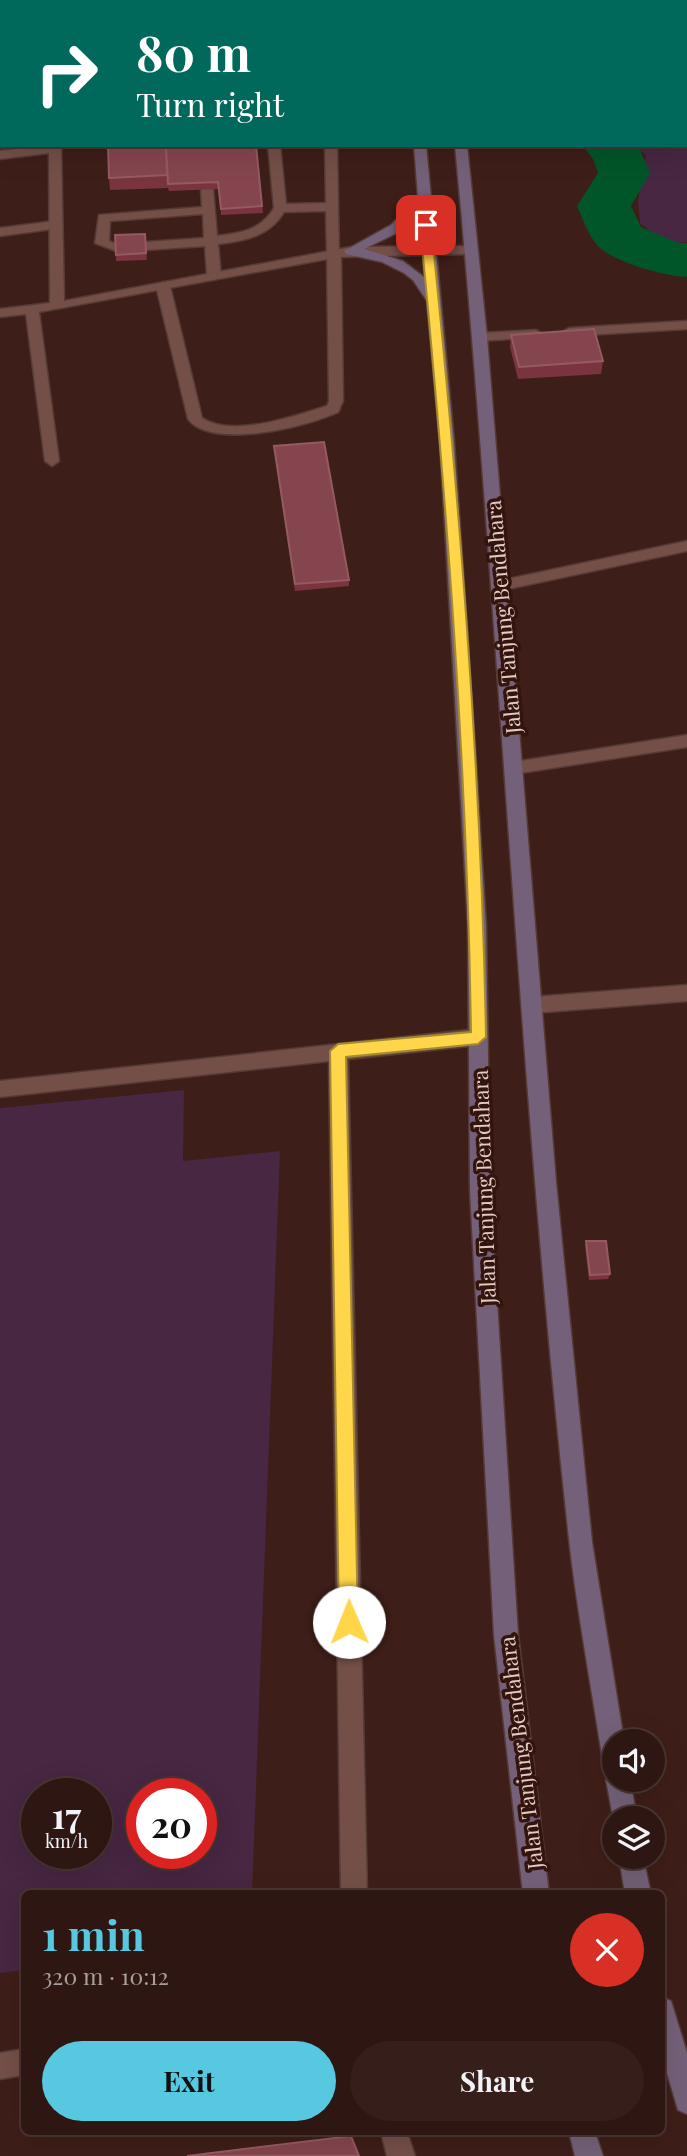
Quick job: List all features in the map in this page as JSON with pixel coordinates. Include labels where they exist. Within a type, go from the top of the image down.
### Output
[{"type":"main road","name":"Jalan Tanjung Bendahara","points":[[420,147],[432,302],[447,441],[467,749],[477,925],[480,1190],[506,1635],[536,1890]]},
{"type":"main road","name":"Jalan Tanjung Bendahara","points":[[461,147],[480,337],[546,1182],[581,1542],[610,1729]]},
{"type":"main road","points":[[351,251],[396,228],[424,199]]},
{"type":"main road","points":[[351,251],[390,260],[406,268],[424,284],[432,302]]},
{"type":"main road","points":[[633,1869],[637,1890]]},
{"type":"main road","points":[[665,2021],[687,2101]]},
{"type":"main road","points":[[583,2135],[589,2156]]},
{"type":"street","points":[[0,155],[55,147],[57,306]]},
{"type":"street","points":[[146,246],[211,240],[259,230],[274,219],[280,208],[274,147]]},
{"type":"street","points":[[163,286],[195,419],[202,425],[228,430],[314,418],[333,409],[334,254],[331,147]]},
{"type":"street","points":[[207,190],[214,276]]},
{"type":"street","points":[[280,208],[332,207]]},
{"type":"street","points":[[116,247],[102,243],[104,218],[208,210]]},
{"type":"street","points":[[0,232],[55,225]]},
{"type":"street","points":[[0,313],[57,306],[351,251],[470,250]]},
{"type":"street","points":[[32,310],[52,461]]},
{"type":"street","points":[[480,337],[687,325]]},
{"type":"street","points":[[499,586],[687,546]]},
{"type":"street","points":[[514,768],[687,741]]},
{"type":"street","points":[[533,1005],[687,993]]},
{"type":"street","points":[[0,1089],[478,1037]]},
{"type":"street","points":[[338,1051],[354,1890]]},
{"type":"street","points":[[0,2066],[21,2062]]},
{"type":"street","points":[[395,2135],[401,2156]]},
{"type":"shaded area","points":[[635,147],[687,147],[687,242],[668,244],[640,223],[638,202],[646,155]]},
{"type":"shaded area","points":[[184,1090],[183,1161],[280,1151],[252,1890],[21,1890],[21,1970],[0,1973],[0,1108]]},
{"type":"building","points":[[108,147],[166,147],[167,175],[109,178]]},
{"type":"building","points":[[166,147],[256,147],[262,206],[221,209],[218,182],[168,184]]},
{"type":"building","points":[[145,234],[146,253],[116,255],[115,235]]},
{"type":"building","points":[[594,329],[603,361],[519,367],[511,335]]},
{"type":"building","points":[[324,442],[349,580],[295,584],[274,446]]},
{"type":"building","points":[[586,1241],[606,1241],[610,1274],[590,1275]]},
{"type":"building","points":[[351,2136],[359,2156],[187,2156]]},
{"type":"waterway","points":[[611,147],[617,152],[624,173],[604,206],[619,237],[671,260],[687,260]]},
{"type":"route","points":[[349,1622],[338,1051],[478,1037],[477,925],[467,749],[447,441],[426,225]]}]
